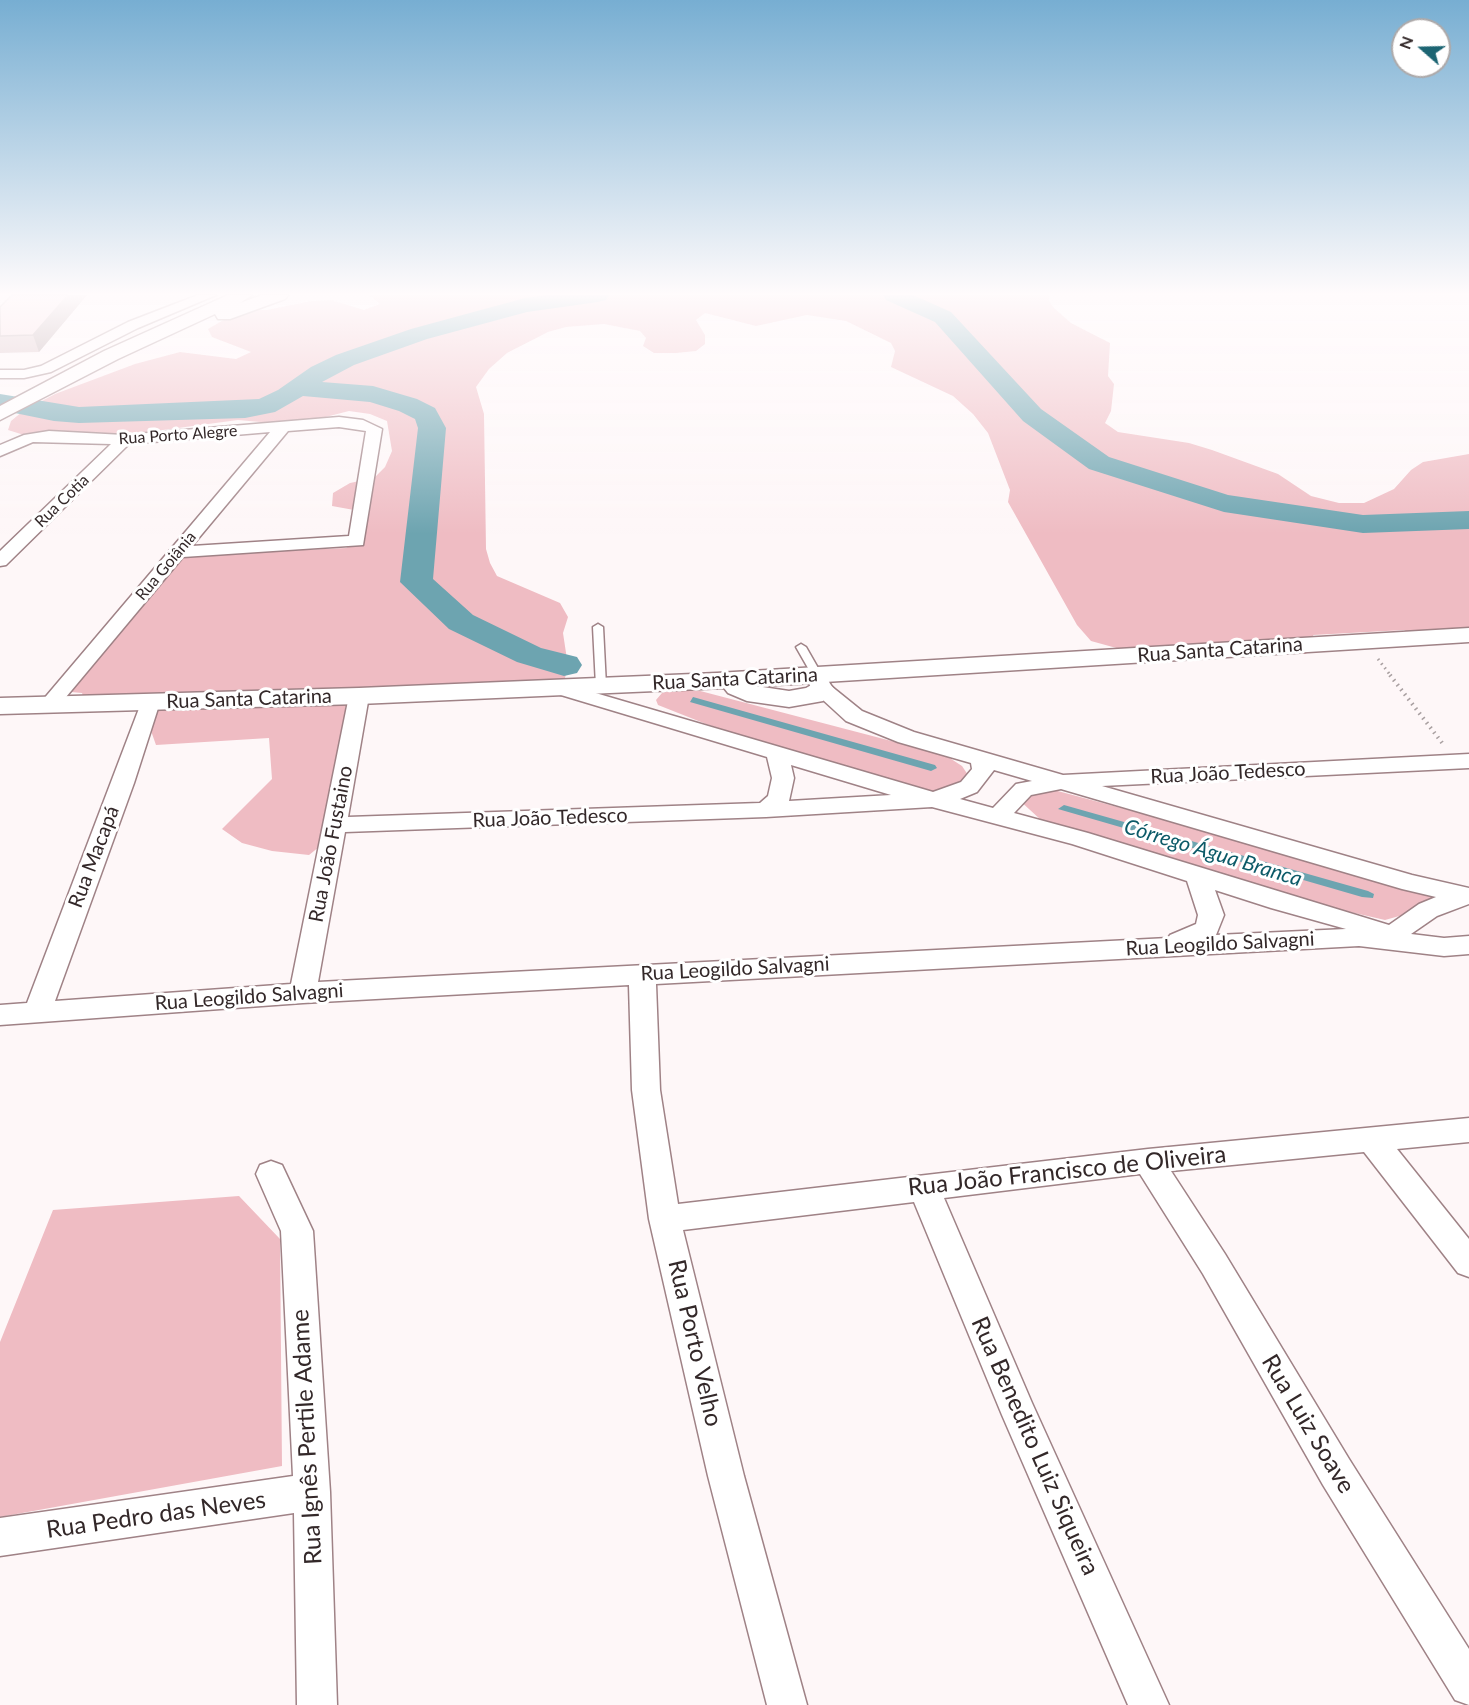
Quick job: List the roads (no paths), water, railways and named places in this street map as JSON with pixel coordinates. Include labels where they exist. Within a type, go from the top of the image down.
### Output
[{"type":"main road","points":[[0,414],[73,375]]},
{"type":"main road","points":[[39,392],[80,375]]},
{"type":"street","name":"Rua Porto Alegre","points":[[0,451],[30,438],[49,436],[124,440],[358,423],[374,429],[357,541],[178,552]]},
{"type":"street","name":"Rua Goiânia","points":[[49,705],[282,428]]},
{"type":"street","name":"Rua Cotia","points":[[0,561],[124,440]]},
{"type":"street","name":"Rua Santa Catarina","points":[[0,706],[359,696],[717,681],[772,698],[801,698],[814,695],[819,682],[1364,640],[1469,635]]},
{"type":"street","points":[[819,682],[854,716],[906,737],[1068,781],[1411,883],[1467,895]]},
{"type":"street","points":[[645,684],[640,690],[639,701],[652,715]]},
{"type":"street","points":[[558,688],[930,799],[1000,815],[1080,838],[1198,876],[1395,933],[1456,946],[1469,954]]},
{"type":"street","name":"Rua João Fustaino","points":[[303,993],[359,696]]},
{"type":"street","name":"Rua Macapá","points":[[37,1012],[123,783],[150,702]]},
{"type":"street","points":[[766,810],[779,799],[782,788],[783,778],[777,753]]},
{"type":"street","name":"Rua João Tedesco","points":[[334,825],[766,810],[941,799],[969,787],[983,770],[982,758]]},
{"type":"street","name":"Rua João Tedesco","points":[[1000,815],[1024,789],[1068,781],[1462,761]]},
{"type":"street","points":[[1160,947],[1192,937],[1207,929],[1211,915],[1198,876]]},
{"type":"street","points":[[1395,933],[1428,910],[1467,895]]},
{"type":"street","name":"Rua Leogildo Salvagni","points":[[0,1015],[303,993],[1359,937],[1456,946]]},
{"type":"street","name":"Rua Porto Velho","points":[[642,974],[646,1090],[665,1219],[726,1476],[787,1705]]},
{"type":"street","name":"Rua João Francisco de Oliveira","points":[[665,1219],[923,1186],[1148,1161],[1469,1130]]},
{"type":"street","points":[[1372,1140],[1469,1263]]},
{"type":"street","name":"Rua Luiz Soave","points":[[1148,1161],[1214,1264],[1336,1472],[1469,1686]]},
{"type":"street","name":"Rua Ignês Pertile Adame","points":[[271,1174],[297,1231],[312,1492],[317,1705]]},
{"type":"street","name":"Rua Benedito Luiz Siqueira","points":[[923,1186],[1020,1415],[1149,1705]]},
{"type":"street","name":"Rua Pedro das Neves","points":[[0,1538],[312,1492]]},
{"type":"lane","points":[[598,627],[601,686]]},
{"type":"lane","points":[[801,647],[819,682]]},
{"type":"water","points":[[693,697],[935,765],[937,768],[931,771],[690,702]]},
{"type":"water","points":[[1064,805],[1368,891],[1374,894],[1373,898],[1362,897],[1058,809]]},
{"type":"waterway","points":[[298,388],[316,375]]},
{"type":"waterway","points":[[995,375],[1032,415],[1099,463],[1224,503],[1363,524],[1469,520]]},
{"type":"waterway","points":[[0,402],[54,413],[79,415],[245,410],[266,406],[298,388]]},
{"type":"waterway","name":"Córrego Água Branca","points":[[298,388],[373,394],[408,405],[426,414],[432,428],[416,582],[461,622],[529,655],[564,665]]}]
